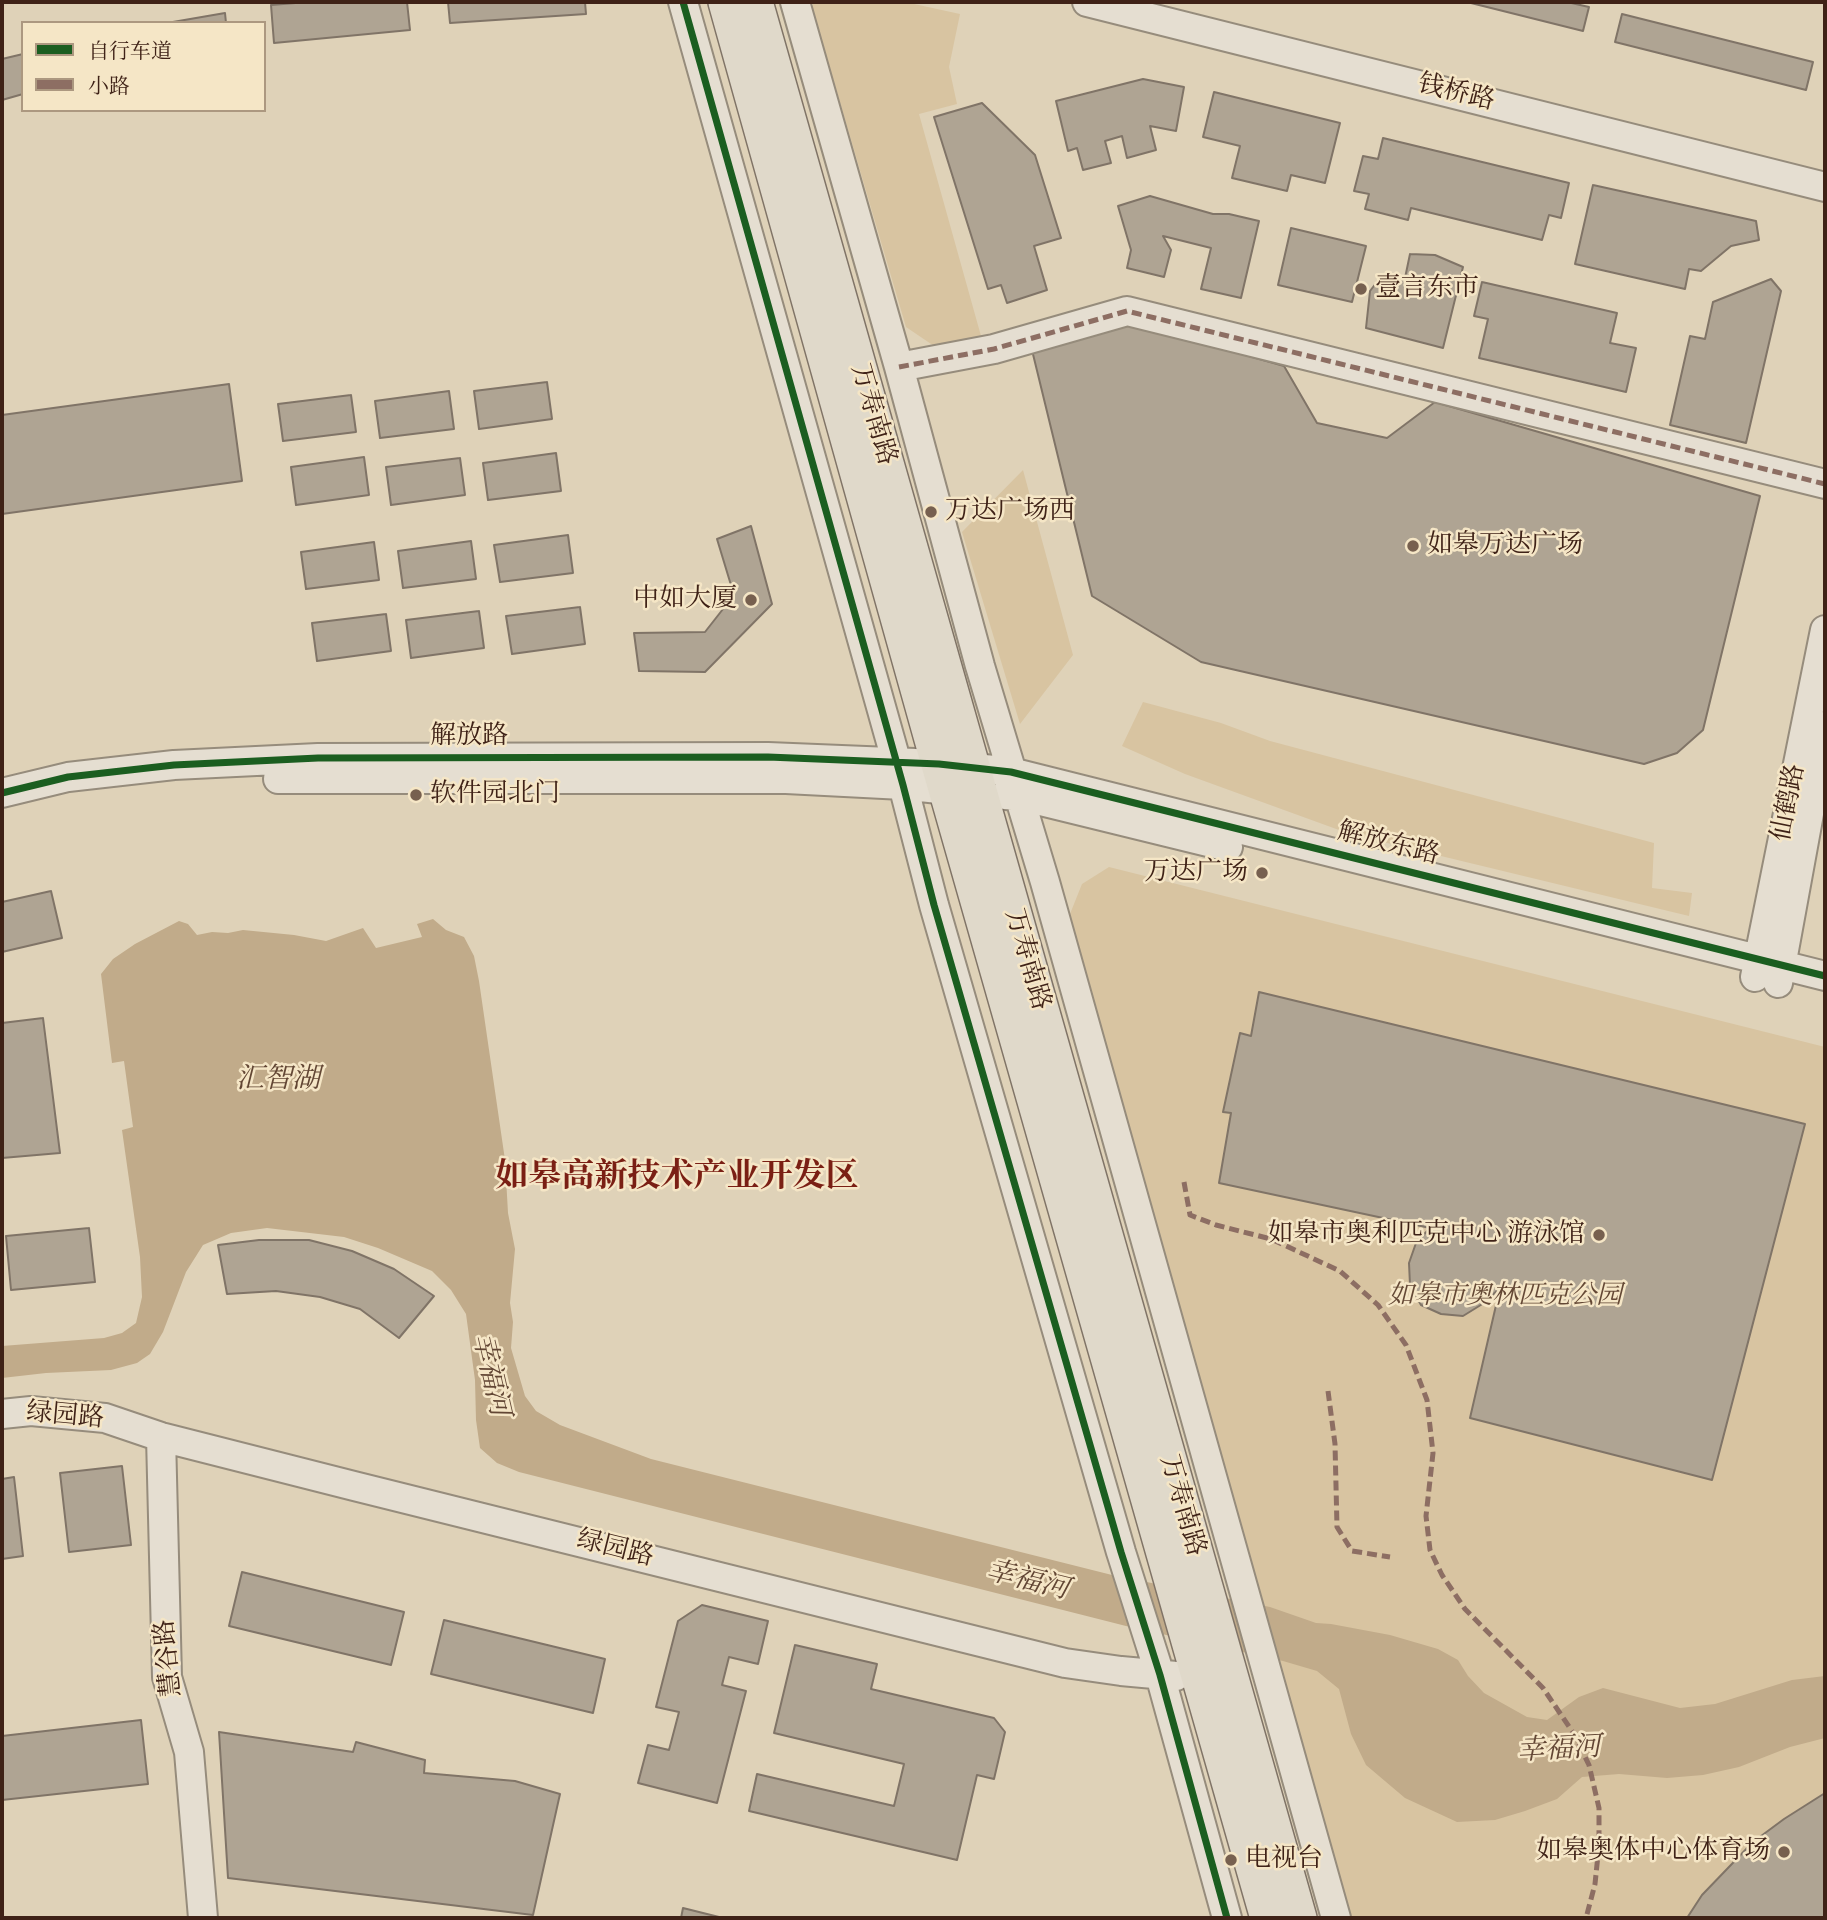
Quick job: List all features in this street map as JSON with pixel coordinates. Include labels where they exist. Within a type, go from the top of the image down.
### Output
[{"type":"main road","name":"万寿南路","points":[[726,2],[960,779],[1216,1679],[1299,1918]]},
{"type":"main road","name":"万寿南路","points":[[755,2],[960,779]]},
{"type":"main road","name":"万寿南路","points":[[1216,1679],[1268,1918]]},
{"type":"street","points":[[683,2],[934,905],[1121,1552],[1160,1675],[1227,1918]]},
{"type":"street","points":[[795,2],[1336,1918]]},
{"type":"street","name":"钱桥路","points":[[1087,2],[1825,187]]},
{"type":"street","name":"钱桥路","points":[[1157,2],[1825,166]]},
{"type":"street","points":[[899,367],[994,349],[1127,311],[1825,484]]},
{"type":"street","name":"仙鹤路","points":[[1769,971],[1825,630]]},
{"type":"street","name":"仙鹤路","points":[[1769,971],[1825,726]]},
{"type":"street","name":"解放路","points":[[2,793],[68,777],[174,765],[318,758],[768,757],[960,779]]},
{"type":"street","name":"解放路","points":[[2,810],[67,794],[174,782],[317,778],[786,779],[899,773]]},
{"type":"street","name":"解放东路","points":[[960,779],[1015,784],[1769,971],[1825,994]]},
{"type":"street","name":"解放东路","points":[[1769,971],[1825,976]]},
{"type":"street","name":"绿园路","points":[[2,1414],[31,1411],[105,1418],[161,1437],[1065,1663],[1216,1679]]},
{"type":"street","name":"慧谷路","points":[[161,1437],[167,1677],[189,1752],[202,1918]]},
{"type":"green space","points":[[814,2],[905,2],[960,14],[949,67],[957,104],[919,114],[981,336],[937,348],[906,327],[812,7]]},
{"type":"green space","points":[[1023,470],[1073,655],[1020,724],[962,532]]},
{"type":"green space","points":[[1143,702],[1221,723],[1270,741],[1654,843],[1652,888],[1692,893],[1689,916],[1350,834],[1185,774],[1122,746]]},
{"type":"green space","name":"如皋市奥林匹克公园","points":[[1109,867],[1825,1047],[1825,1918],[1343,1918],[1068,919],[1082,884]]},
{"type":"water","points":[[433,919],[446,930],[464,937],[474,956],[505,1160],[508,1213],[515,1249],[510,1303],[513,1322],[511,1348],[525,1396],[536,1411],[560,1425],[651,1459],[1112,1575],[1270,1607],[1316,1623],[1390,1635],[1438,1649],[1458,1660],[1484,1693],[1527,1717],[1547,1720],[1579,1697],[1603,1688],[1680,1708],[1715,1704],[1792,1680],[1825,1676],[1825,1738],[1790,1747],[1739,1767],[1703,1775],[1667,1778],[1619,1774],[1582,1777],[1557,1799],[1525,1811],[1495,1820],[1457,1822],[1405,1798],[1366,1765],[1351,1734],[1339,1689],[1317,1671],[1126,1626],[519,1472],[497,1463],[480,1448],[466,1314],[451,1290],[432,1271],[344,1237],[267,1228],[231,1233],[203,1245],[186,1272],[163,1332],[150,1354],[137,1363],[111,1370],[2,1378],[2,1346],[104,1338],[122,1333],[136,1323],[142,1297],[140,1257],[122,1130],[133,1127],[124,1061],[112,1063],[101,974],[113,959],[179,921],[188,924],[197,935],[243,930],[326,941],[363,928],[376,948],[422,937],[417,924]]},
{"type":"building","points":[[308,2],[407,2],[410,30],[274,43],[271,5]]},
{"type":"building","points":[[448,2],[585,2],[586,14],[450,23]]},
{"type":"building","points":[[1467,2],[1567,2],[1589,7],[1583,31]]},
{"type":"building","points":[[225,13],[226,21],[179,21]]},
{"type":"building","points":[[1622,14],[1813,62],[1806,90],[1615,42]]},
{"type":"building","points":[[21,54],[21,95],[2,100],[2,59]]},
{"type":"building","points":[[1143,79],[1184,87],[1176,131],[1150,126],[1156,150],[1127,158],[1122,136],[1105,141],[1111,163],[1083,170],[1077,148],[1068,151],[1056,101]]},
{"type":"building","points":[[1214,92],[1340,123],[1325,183],[1291,175],[1287,191],[1232,178],[1240,146],[1203,137]]},
{"type":"building","points":[[982,103],[1035,155],[1061,238],[1034,246],[1047,290],[1007,303],[1001,285],[988,289],[934,117]]},
{"type":"building","points":[[1383,138],[1569,183],[1561,218],[1549,215],[1542,240],[1411,208],[1408,220],[1365,209],[1369,194],[1354,191],[1363,156],[1378,159]]},
{"type":"building","points":[[1593,185],[1756,221],[1759,240],[1731,246],[1701,271],[1689,269],[1685,289],[1575,264]]},
{"type":"building","points":[[1150,196],[1213,214],[1229,214],[1259,221],[1241,298],[1201,289],[1211,248],[1163,236],[1171,250],[1164,277],[1127,268],[1131,250],[1118,206]]},
{"type":"building","points":[[1291,228],[1366,246],[1352,302],[1278,285]]},
{"type":"building","points":[[1410,254],[1435,255],[1463,267],[1443,348],[1366,328],[1370,291],[1383,274],[1405,278]]},
{"type":"building","points":[[1771,279],[1781,291],[1746,443],[1670,425],[1690,336],[1705,339],[1713,302]]},
{"type":"building","points":[[1482,282],[1617,313],[1610,343],[1636,348],[1626,392],[1479,358],[1488,319],[1474,316]]},
{"type":"building","name":"如皋万达广场","points":[[1129,322],[1284,366],[1317,423],[1387,438],[1435,402],[1760,496],[1703,730],[1677,753],[1644,764],[1201,662],[1092,596],[1031,346]]},
{"type":"building","points":[[547,382],[552,419],[479,429],[474,391]]},
{"type":"building","points":[[229,384],[242,481],[2,514],[2,415]]},
{"type":"building","points":[[449,391],[454,429],[380,438],[375,401]]},
{"type":"building","points":[[351,395],[356,432],[283,441],[278,404]]},
{"type":"building","points":[[556,453],[561,491],[488,500],[483,463]]},
{"type":"building","points":[[364,457],[369,495],[296,505],[291,467]]},
{"type":"building","points":[[460,458],[465,495],[391,505],[386,467]]},
{"type":"building","name":"中如大厦","points":[[751,526],[772,604],[705,672],[639,671],[634,633],[705,632],[734,595],[717,539]]},
{"type":"building","points":[[568,535],[573,573],[500,582],[494,545]]},
{"type":"building","points":[[471,541],[476,579],[403,588],[398,551]]},
{"type":"building","points":[[374,542],[379,580],[306,589],[301,552]]},
{"type":"building","points":[[580,607],[585,644],[512,654],[506,616]]},
{"type":"building","points":[[479,611],[484,648],[411,658],[406,620]]},
{"type":"building","points":[[386,614],[391,651],[317,661],[312,623]]},
{"type":"building","points":[[51,891],[62,938],[2,952],[2,902]]},
{"type":"building","name":"如皋市奥利匹克中心 游泳馆","points":[[1259,992],[1805,1124],[1712,1480],[1470,1418],[1500,1288],[1484,1303],[1463,1316],[1441,1314],[1421,1305],[1410,1285],[1409,1263],[1416,1243],[1430,1228],[1219,1183],[1231,1113],[1223,1112],[1240,1033],[1251,1036]]},
{"type":"building","points":[[43,1018],[60,1153],[2,1158],[2,1023]]},
{"type":"building","points":[[89,1228],[95,1282],[11,1290],[6,1236]]},
{"type":"building","points":[[259,1240],[309,1240],[352,1251],[394,1269],[434,1296],[399,1338],[360,1309],[320,1297],[276,1291],[227,1294],[218,1245]]},
{"type":"building","points":[[122,1466],[131,1545],[69,1552],[60,1473]]},
{"type":"building","points":[[14,1477],[23,1556],[2,1559],[2,1479]]},
{"type":"building","points":[[242,1572],[404,1612],[391,1665],[229,1626]]},
{"type":"building","points":[[702,1605],[768,1621],[758,1664],[729,1657],[722,1685],[746,1691],[717,1803],[638,1783],[648,1745],[669,1750],[679,1712],[656,1707],[678,1621]]},
{"type":"building","points":[[444,1620],[605,1659],[593,1713],[431,1674]]},
{"type":"building","points":[[795,1645],[877,1664],[871,1689],[994,1718],[1005,1732],[994,1779],[977,1775],[957,1860],[749,1811],[757,1774],[894,1806],[904,1764],[774,1733]]},
{"type":"building","points":[[141,1720],[148,1784],[2,1800],[2,1736]]},
{"type":"building","points":[[219,1732],[353,1752],[356,1742],[425,1760],[424,1773],[515,1781],[560,1794],[533,1915],[228,1878]]},
{"type":"building","name":"如皋奥体中心体育场","points":[[1825,1793],[1825,1918],[1687,1918],[1702,1895],[1753,1842]]},
{"type":"building","points":[[683,1908],[723,1918],[681,1918]]},
{"type":"marked path","points":[[899,367],[994,349],[1127,311],[1825,484]]},
{"type":"marked path","points":[[1184,1182],[1190,1215],[1216,1225],[1271,1239],[1340,1271],[1378,1305],[1406,1345],[1427,1400],[1433,1453],[1426,1516],[1430,1550],[1442,1575],[1465,1609],[1543,1688],[1574,1734],[1589,1765],[1599,1808],[1599,1845],[1595,1884],[1586,1918]]},
{"type":"marked path","points":[[1328,1391],[1335,1444],[1337,1527],[1352,1551],[1390,1557]]},
{"type":"cycle path","points":[[683,2],[903,785],[934,905],[1121,1552],[1160,1675],[1227,1918]]},
{"type":"cycle path","points":[[2,793],[68,777],[174,765],[318,758],[768,757],[939,764],[1011,772],[1825,976]]},
{"type":"place","name":"壹言东市","points":[[1361,289]]},
{"type":"place","name":"万达广场西","points":[[931,512]]},
{"type":"place","name":"如皋万达广场","points":[[1413,546]]},
{"type":"place","name":"中如大厦","points":[[751,600]]},
{"type":"place","name":"软件园北门","points":[[416,795]]},
{"type":"place","name":"万达广场","points":[[1262,873]]},
{"type":"place","name":"如皋市奥利匹克中心 游泳馆","points":[[1599,1235]]},
{"type":"place","name":"如皋奥体中心体育场","points":[[1784,1852]]},
{"type":"place","name":"电视台","points":[[1231,1860]]},
{"type":"district","name":"如皋高新技术产业开发区","points":[[677,1179]]},
{"type":"water label","name":"汇智湖","points":[[278,1081]]},
{"type":"water label","name":"幸福河","points":[[489,1375]]},
{"type":"water label","name":"幸福河","points":[[1027,1582]]},
{"type":"water label","name":"幸福河","points":[[1559,1751]]}]
